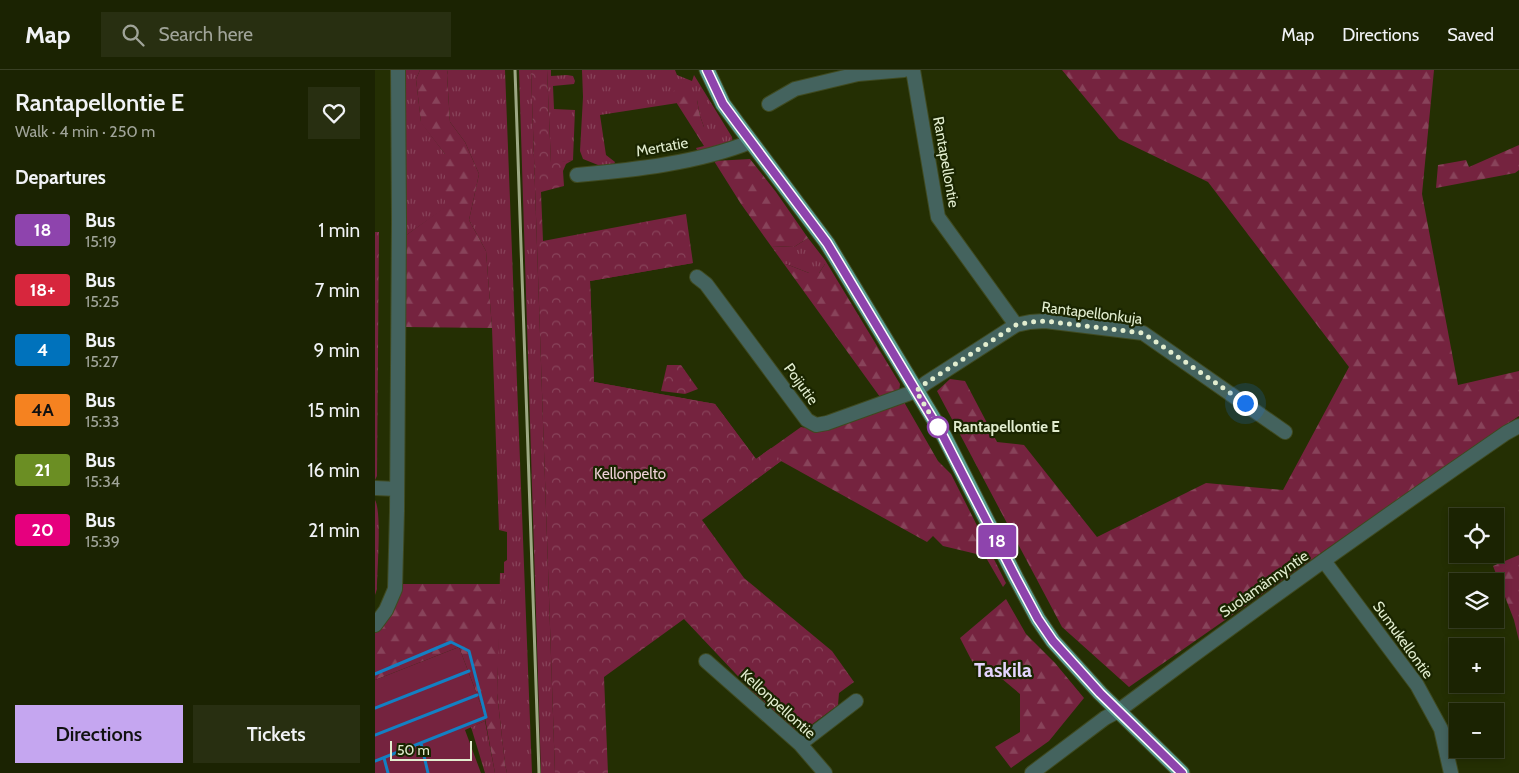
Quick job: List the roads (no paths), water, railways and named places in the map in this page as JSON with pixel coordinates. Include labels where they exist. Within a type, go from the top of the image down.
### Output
[{"type":"main road","points":[[707,70],[723,104],[827,243],[943,436],[1038,619],[1053,641],[1100,693],[1182,773]]},
{"type":"street","points":[[375,625],[386,610],[395,589],[399,231],[398,70]]},
{"type":"street","points":[[769,104],[795,90],[858,74],[904,70]]},
{"type":"street","name":"Rantapellontie","points":[[913,70],[938,217],[1016,325]]},
{"type":"street","name":"Mertatie","points":[[577,175],[656,165],[704,156],[751,142]]},
{"type":"street","name":"Poijutie","points":[[697,277],[706,284],[811,423],[821,425],[916,391]]},
{"type":"street","name":"Rantapellonkuja","points":[[916,391],[1016,325],[1045,321],[1143,333],[1285,432]]},
{"type":"street","name":"Suolamännyntie","points":[[1032,773],[1235,624],[1447,473],[1519,426]]},
{"type":"street","points":[[375,488],[397,489]]},
{"type":"street","name":"Sumukellontie","points":[[1324,561],[1417,685],[1441,729],[1451,773]]},
{"type":"street","name":"Kellonpellontie","points":[[706,661],[800,744],[825,773]]},
{"type":"street","points":[[800,744],[856,700]]},
{"type":"waterway","points":[[375,674],[451,642],[469,651],[486,717],[375,761]]},
{"type":"waterway","points":[[375,708],[469,671]]},
{"type":"waterway","points":[[375,735],[477,695]]},
{"type":"waterway","points":[[421,743],[428,773]]},
{"type":"waterway","points":[[384,758],[388,773]]},
{"type":"railway","points":[[515,70],[539,773]]},
{"type":"place","name":"Rantapellontie E","points":[[938,427]]},
{"type":"district","name":"Taskila","points":[[1003,670]]},
{"type":"park label","name":"Kellonpelto","points":[[630,474]]}]
